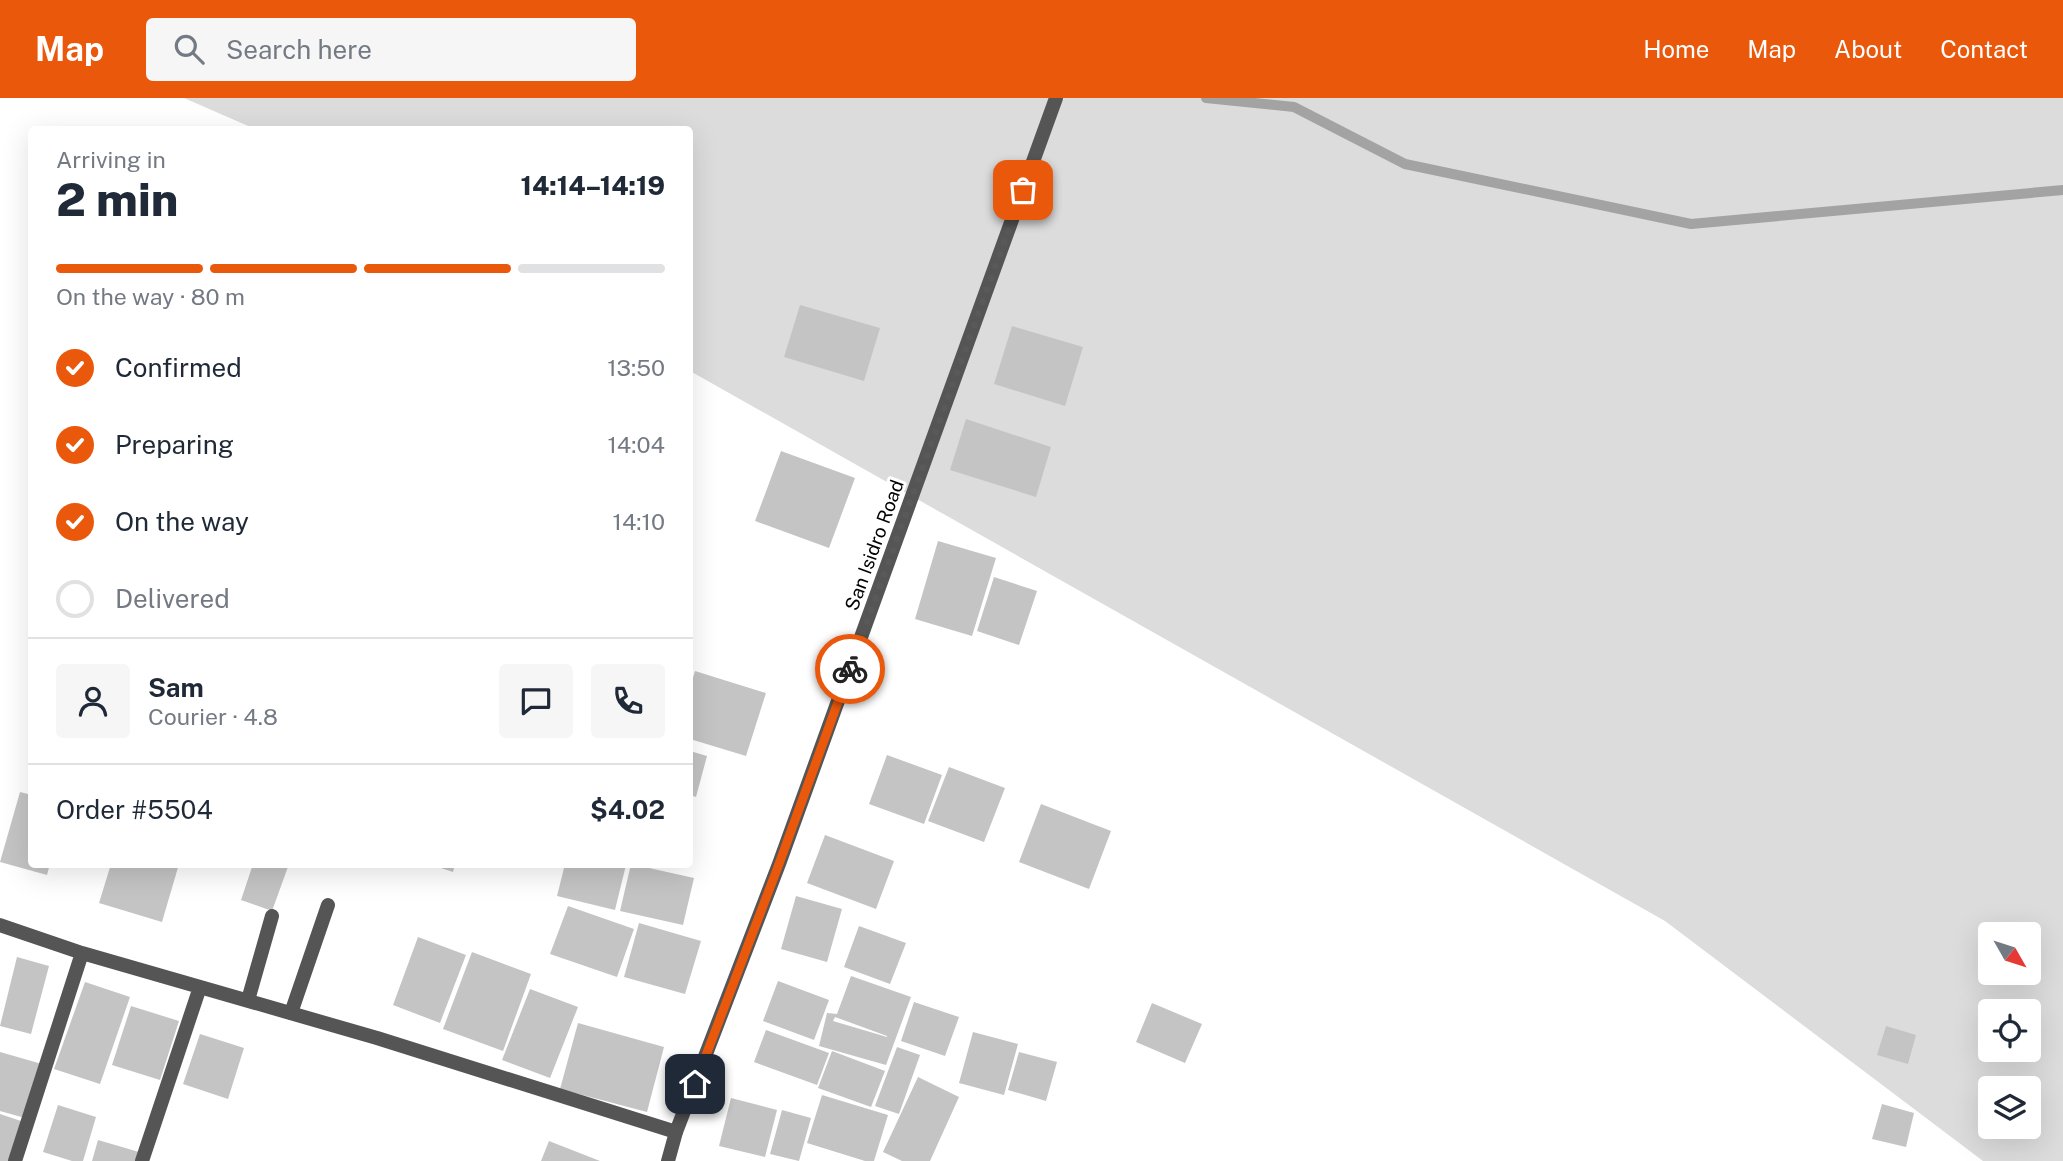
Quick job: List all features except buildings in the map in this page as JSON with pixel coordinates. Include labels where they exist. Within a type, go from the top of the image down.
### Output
[{"type":"street","name":"San Isidro Road","points":[[668,1161],[779,864],[1056,98]]},
{"type":"street","points":[[291,1013],[328,905]]},
{"type":"street","points":[[247,1000],[272,916]]},
{"type":"street","points":[[0,925],[82,953],[377,1038],[677,1132]]},
{"type":"street","points":[[15,1161],[82,953]]},
{"type":"street","points":[[142,1161],[200,987]]},
{"type":"shaded area","points":[[184,98],[2063,98],[2063,1161],[1983,1161],[1665,921],[693,373],[693,126],[248,126]]},
{"type":"waterway","points":[[1206,98],[1294,107],[1405,164],[1691,224],[2063,190]]},
{"type":"way so far","points":[[850,669],[1023,190]]},
{"type":"route","points":[[695,1084],[850,669]]}]
